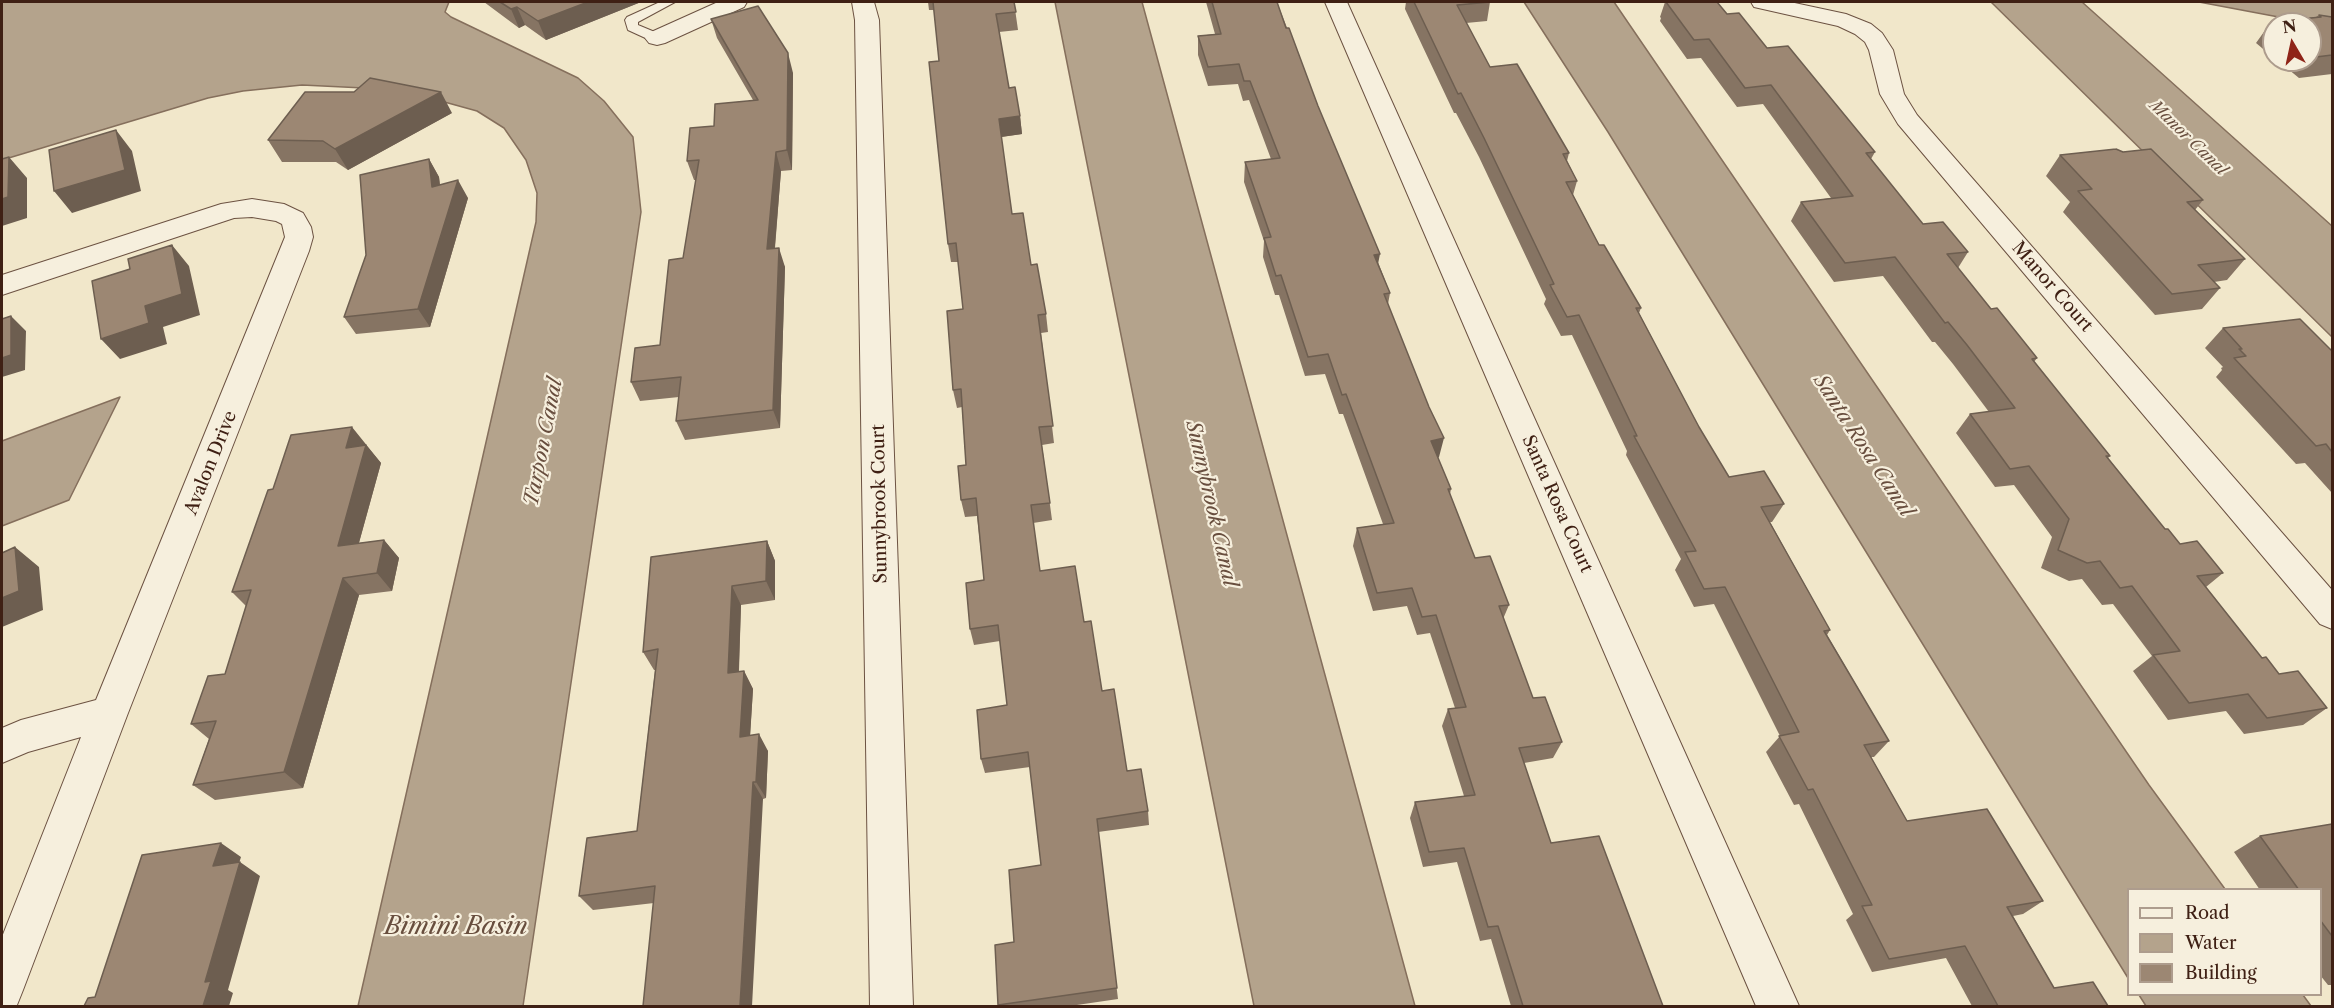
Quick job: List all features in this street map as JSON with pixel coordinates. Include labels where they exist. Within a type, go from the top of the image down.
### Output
[{"type":"street","points":[[657,38],[736,2]]},
{"type":"street","name":"Sunnybrook Court","points":[[863,2],[867,20],[892,1006]]},
{"type":"street","name":"Santa Rosa Court","points":[[1336,2],[1778,1006]]},
{"type":"street","name":"Manor Court","points":[[1762,2],[1846,21],[1863,29],[1874,38],[1881,50],[1892,94],[1907,119],[2332,614]]},
{"type":"street","name":"Avalon Drive","points":[[2,285],[231,210],[252,208],[277,211],[293,219],[299,237],[109,713],[2,990]]},
{"type":"street","points":[[2,746],[21,737],[109,713]]},
{"type":"lane","points":[[657,38],[632,27],[631,20],[669,2]]},
{"type":"water","name":"Bimini Basin","points":[[2,2],[449,2],[445,12],[451,17],[578,78],[604,101],[633,137],[641,212],[523,1006],[358,1006],[536,222],[537,193],[526,160],[504,128],[477,111],[430,98],[364,88],[302,85],[243,91],[208,98],[2,160]]},
{"type":"water","name":"Sunnybrook Canal","points":[[1055,2],[1142,2],[1415,1006],[1254,1006]]},
{"type":"water","name":"Santa Rosa Canal","points":[[1524,2],[1614,2],[2149,785],[2224,888],[2127,888],[2127,976],[1608,132]]},
{"type":"water","name":"Manor Canal","points":[[1991,2],[2082,2],[2332,226],[2332,337]]},
{"type":"water","points":[[2199,2],[2332,2],[2332,27],[2322,25],[2322,12],[2262,12],[2262,14]]},
{"type":"water","points":[[120,397],[69,500],[2,526],[2,441]]},
{"type":"water","points":[[2140,996],[2304,996],[2311,1006],[2146,1006]]},
{"type":"building","points":[[500,2],[588,2],[538,21],[517,7],[511,9]]},
{"type":"building","points":[[933,2],[1014,2],[1016,12],[996,14],[1009,88],[1015,87],[1020,116],[999,119],[1012,214],[1023,213],[1031,265],[1037,264],[1046,314],[1038,315],[1053,426],[1039,427],[1050,503],[1031,505],[1040,571],[1075,566],[1084,622],[1091,621],[1102,691],[1114,689],[1127,771],[1141,769],[1148,811],[1097,819],[1117,988],[998,1005],[995,945],[1014,942],[1009,870],[1041,865],[1028,752],[981,759],[977,710],[1007,705],[998,625],[970,629],[966,583],[984,580],[976,498],[961,500],[958,466],[966,465],[961,389],[953,390],[947,311],[963,309],[956,243],[948,244],[929,62],[939,61]]},
{"type":"building","points":[[1212,2],[1277,2],[1286,28],[1289,28],[1318,106],[1380,254],[1374,255],[1390,293],[1384,294],[1429,407],[1444,438],[1431,441],[1451,489],[1448,489],[1475,558],[1490,556],[1509,605],[1499,606],[1533,698],[1545,697],[1562,742],[1519,748],[1551,843],[1599,836],[1663,1006],[1523,1006],[1498,926],[1488,927],[1464,848],[1429,852],[1415,802],[1475,795],[1448,709],[1466,707],[1436,615],[1422,617],[1412,588],[1377,593],[1357,528],[1394,523],[1346,394],[1342,395],[1328,354],[1308,357],[1281,275],[1276,276],[1264,238],[1271,237],[1245,162],[1280,158],[1250,81],[1244,81],[1239,64],[1208,67],[1198,36],[1221,34]]},
{"type":"building","points":[[1414,2],[1490,2],[1457,5],[1490,67],[1517,64],[1569,153],[1563,154],[1577,181],[1566,182],[1599,245],[1604,245],[1641,308],[1636,308],[1699,427],[1729,477],[1764,471],[1784,504],[1761,507],[1830,630],[1824,631],[1889,741],[1864,745],[1907,821],[1987,809],[2043,901],[2007,907],[2054,988],[2093,982],[2108,1006],[1998,1006],[1965,946],[1889,959],[1862,906],[1872,905],[1813,789],[1808,790],[1779,736],[1799,732],[1725,587],[1704,589],[1685,552],[1696,551],[1634,436],[1637,436],[1579,315],[1567,317],[1550,285],[1554,284],[1484,138],[1461,93],[1458,94]]},
{"type":"building","points":[[1666,2],[1717,2],[1727,14],[1739,13],[1767,48],[1788,46],[1875,152],[1866,153],[1923,224],[1943,222],[1968,252],[1947,254],[1991,309],[1997,308],[2037,358],[2032,359],[2165,529],[2168,529],[2180,544],[2197,541],[2223,573],[2197,576],[2262,658],[2266,657],[2279,674],[2298,671],[2327,708],[2267,718],[2248,694],[2189,703],[2153,655],[2180,651],[2132,586],[2120,588],[2100,561],[2087,563],[2058,550],[2069,519],[2029,466],[2010,469],[1970,414],[2015,408],[1967,345],[1948,322],[1945,323],[1895,257],[1845,263],[1801,202],[1853,196],[1771,85],[1745,88],[1709,39],[1694,40]]},
{"type":"building","points":[[758,6],[788,53],[787,150],[776,152],[767,249],[779,248],[773,410],[676,421],[681,377],[631,382],[635,348],[660,345],[669,260],[683,258],[699,160],[687,161],[690,128],[714,126],[715,104],[758,100],[711,19]]},
{"type":"building","points":[[2322,15],[2332,17],[2332,55],[2322,56]]},
{"type":"building","points":[[370,78],[441,92],[335,149],[323,141],[268,140],[305,92],[354,92]]},
{"type":"building","points":[[116,130],[125,170],[54,191],[49,150]]},
{"type":"building","points":[[2116,149],[2123,152],[2151,149],[2203,200],[2187,202],[2245,259],[2198,265],[2220,288],[2172,294],[2078,191],[2092,189],[2060,155]]},
{"type":"building","points":[[9,157],[8,197],[2,199],[2,159]]},
{"type":"building","points":[[429,159],[432,187],[458,180],[418,309],[344,317],[366,255],[360,175]]},
{"type":"building","points":[[172,245],[182,294],[145,306],[149,323],[101,339],[92,281],[130,269],[128,259]]},
{"type":"building","points":[[11,316],[11,355],[2,358],[2,319]]},
{"type":"building","points":[[2300,319],[2332,351],[2332,452],[2326,444],[2316,446],[2234,358],[2246,356],[2223,328]]},
{"type":"building","points":[[352,427],[346,448],[366,445],[338,546],[384,540],[377,573],[343,578],[284,772],[193,785],[216,721],[191,724],[208,676],[225,674],[251,590],[232,592],[268,490],[273,489],[291,435]]},
{"type":"building","points":[[767,541],[766,581],[732,586],[728,673],[744,671],[740,737],[759,734],[756,782],[753,782],[740,1006],[643,1006],[655,886],[579,896],[587,838],[637,831],[658,649],[643,652],[651,557]]},
{"type":"building","points":[[15,547],[19,591],[2,598],[2,553]]},
{"type":"building","points":[[2332,824],[2332,936],[2322,923],[2322,888],[2298,888],[2260,836]]},
{"type":"building","points":[[221,843],[213,866],[240,862],[205,982],[211,981],[203,1006],[84,1006],[88,998],[95,997],[142,855]]},
{"type":"water label","name":"Tarpon Canal","points":[[544,442]]}]
